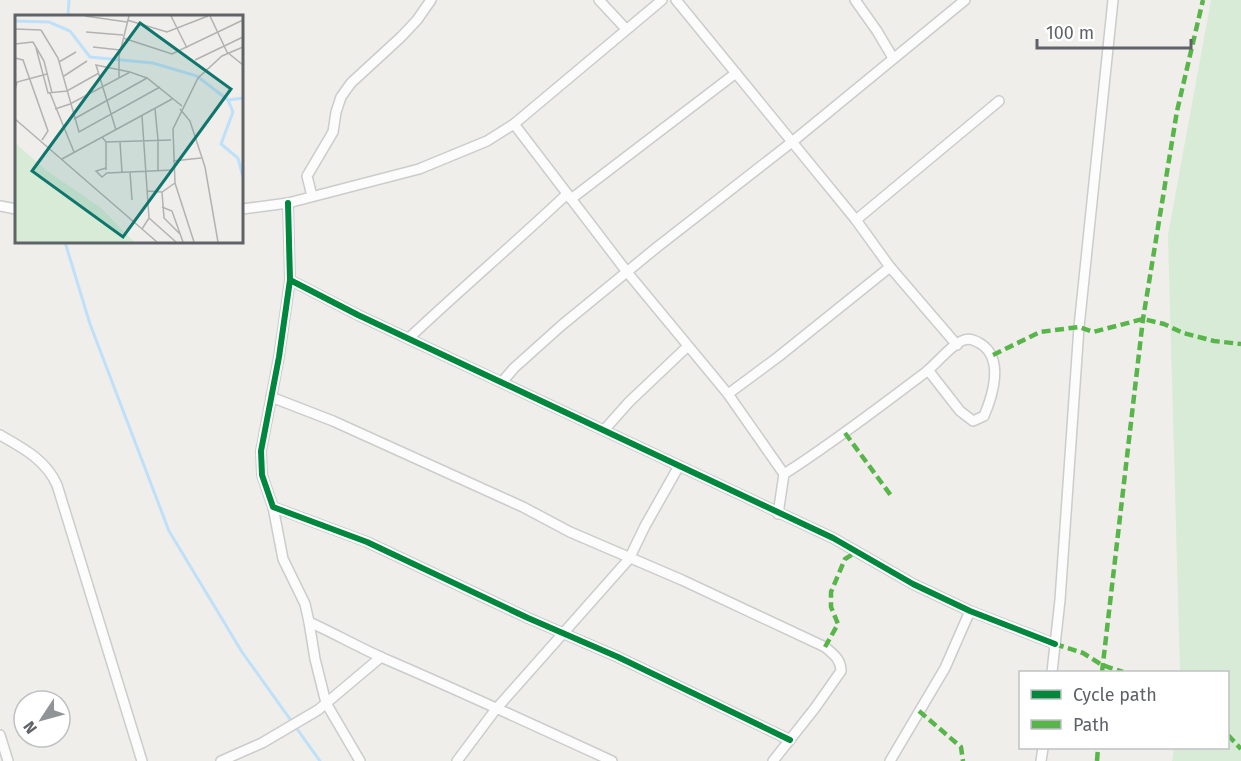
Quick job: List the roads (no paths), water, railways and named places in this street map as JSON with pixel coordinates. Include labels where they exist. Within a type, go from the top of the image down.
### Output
[{"type":"street","points":[[312,196],[306,176],[333,132],[341,97],[351,83],[417,20],[431,0]]},
{"type":"street","points":[[599,0],[626,30]]},
{"type":"street","points":[[243,209],[288,203],[419,170],[487,141],[514,124],[662,0]]},
{"type":"street","points":[[676,0],[856,220],[890,267],[957,345]]},
{"type":"street","points":[[855,0],[893,58]]},
{"type":"street","points":[[503,381],[561,325],[792,142],[965,0]]},
{"type":"street","points":[[1052,671],[1060,600],[1079,327],[1113,0]]},
{"type":"street","points":[[410,338],[453,297],[569,196],[736,73]]},
{"type":"street","points":[[856,220],[999,100]]},
{"type":"street","points":[[514,124],[627,272],[728,394],[784,474],[778,514]]},
{"type":"street","points":[[288,203],[290,280],[279,357],[261,451],[262,475],[273,507],[283,559],[305,604],[326,703],[360,761]]},
{"type":"street","points":[[0,206],[15,209]]},
{"type":"street","points":[[728,394],[890,267]]},
{"type":"street","points":[[290,280],[606,429],[778,514],[833,538],[913,584],[970,611],[1055,644]]},
{"type":"street","points":[[784,474],[817,453],[928,370],[964,340],[974,340],[993,355],[995,366],[993,382],[984,416],[973,421],[960,411],[928,370]]},
{"type":"street","points":[[606,429],[629,402],[688,346]]},
{"type":"street","points":[[271,397],[333,421],[523,507],[570,532],[682,580],[825,647],[837,658],[841,664],[841,671],[772,761]]},
{"type":"street","points":[[0,435],[43,463],[57,484],[142,761]]},
{"type":"street","points":[[457,761],[496,709],[629,559],[679,466]]},
{"type":"street","points":[[273,507],[368,542],[638,666],[790,740]]},
{"type":"street","points":[[890,761],[945,668],[970,611]]},
{"type":"street","points":[[309,622],[612,761]]},
{"type":"street","points":[[226,760],[262,743],[318,710],[381,657]]},
{"type":"street","points":[[0,735],[8,761]]},
{"type":"waterway","points":[[68,15],[69,0]]},
{"type":"waterway","points":[[65,243],[90,324],[169,531],[242,652],[320,761]]}]
